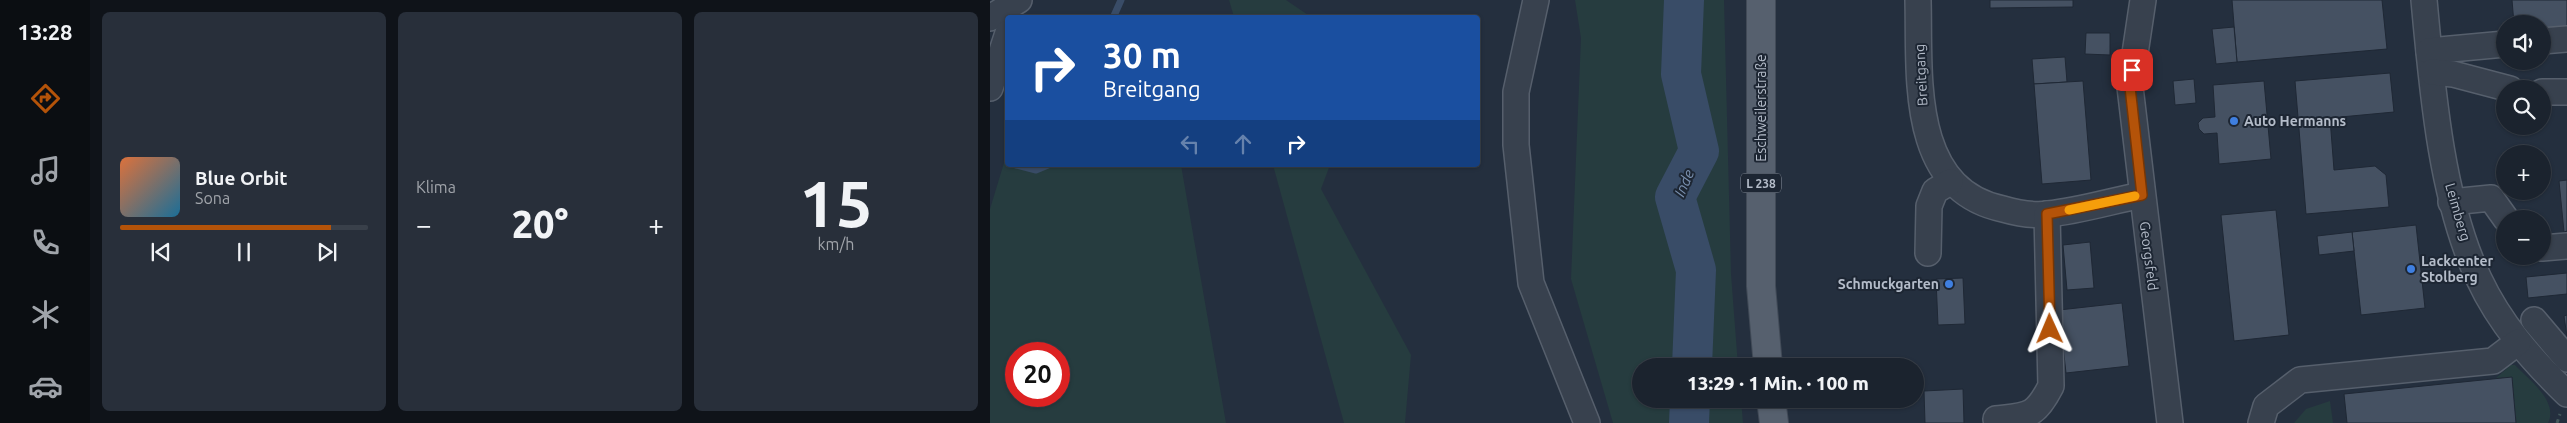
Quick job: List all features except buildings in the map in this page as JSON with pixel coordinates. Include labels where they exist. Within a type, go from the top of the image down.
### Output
[{"type":"main road","name":"Eschweilerstraße","points":[[1760,0],[1761,286],[1767,358]]},
{"type":"main road","points":[[1772,408],[1774,423]]},
{"type":"street","points":[[1536,0],[1516,92],[1516,145],[1531,283],[1587,423]]},
{"type":"street","name":"Breitgang","points":[[1918,0],[1921,106],[1932,147],[1950,182],[1965,195],[1983,205],[2019,213],[2047,214],[2142,195]]},
{"type":"street","name":"Georgsfeld","points":[[2143,0],[2130,87],[2170,423]]},
{"type":"street","name":"Leimberg","points":[[2424,0],[2430,62],[2451,202],[2479,279],[2518,342],[2567,394]]},
{"type":"street","points":[[990,18],[1016,6]]},
{"type":"street","points":[[2551,40],[2567,39]]},
{"type":"street","points":[[990,88],[1005,42]]},
{"type":"street","points":[[2430,62],[2496,46]]},
{"type":"street","points":[[2430,62],[2453,74],[2496,85]]},
{"type":"street","points":[[2551,92],[2567,92]]},
{"type":"street","points":[[1928,253],[1929,206],[1935,191],[1950,182]]},
{"type":"street","points":[[2451,202],[2491,198],[2500,210]]},
{"type":"street","points":[[1996,419],[2025,415],[2040,407],[2051,386],[2047,214]]},
{"type":"street","points":[[2551,247],[2567,246]]},
{"type":"street","points":[[2534,320],[2567,359]]},
{"type":"street","points":[[2261,423],[2266,406],[2300,380],[2493,362],[2518,342]]},
{"type":"green space","points":[[1229,0],[1286,0],[1308,15],[1233,15]]},
{"type":"green space","points":[[1575,0],[1724,0],[1731,274],[1737,358],[1632,358],[1632,408],[1742,408],[1743,423],[1613,423],[1571,279],[1581,38]]},
{"type":"green space","points":[[1005,160],[1005,167],[1181,167],[1226,423],[990,423],[990,209]]},
{"type":"green space","points":[[1274,167],[1329,167],[1321,189],[1411,355],[1405,423],[1344,423]]},
{"type":"green space","points":[[2511,365],[2515,365],[2546,399],[2550,415],[2548,423],[2516,423],[2512,377],[2496,378]]},
{"type":"green space","points":[[2330,401],[2333,423],[2294,423],[2306,409]]},
{"type":"waterway","points":[[1114,15],[1121,0]]},
{"type":"waterway","name":"Inde","points":[[1684,0],[1681,74],[1699,151],[1675,197],[1696,270],[1692,358]]},
{"type":"waterway","points":[[1024,167],[1036,170],[1043,167]]},
{"type":"waterway","name":"Inde","points":[[1689,423],[1690,408]]},
{"type":"slow traffic","points":[[2069,210],[2135,196]]},
{"type":"place","name":"Auto Hermanns","points":[[2234,121]]},
{"type":"place","name":"Lackcenter Stolberg","points":[[2411,269]]},
{"type":"place","name":"Schmuckgarten","points":[[1949,284]]},
{"type":"route","points":[[2050,329],[2047,214],[2142,195],[2130,87],[2132,70]]}]
